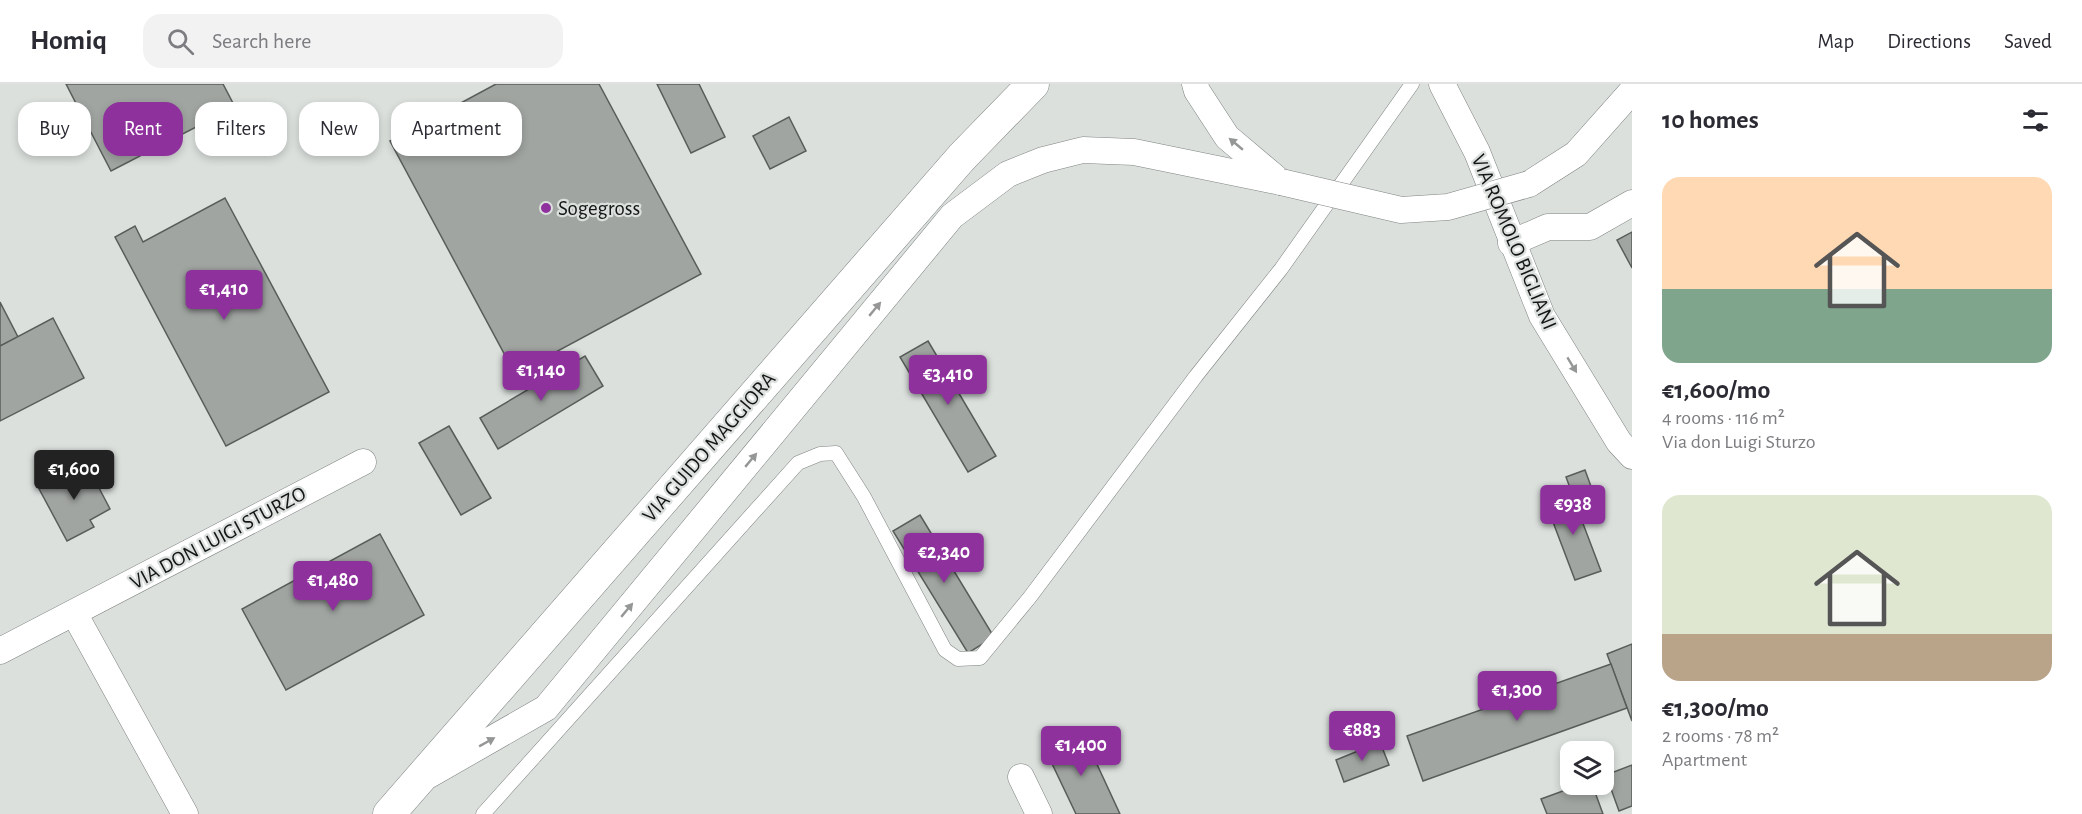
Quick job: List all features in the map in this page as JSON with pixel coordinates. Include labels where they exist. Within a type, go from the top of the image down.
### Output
[{"type":"street","name":"VIA GUIDO MAGGIORA","points":[[388,814],[962,157],[1033,84]]},
{"type":"street","points":[[1195,84],[1197,92],[1227,137],[1281,182]]},
{"type":"street","name":"VIA ROMOLO BIGLIANI","points":[[1442,84],[1477,152],[1511,243],[1542,316],[1619,442],[1632,456]]},
{"type":"street","points":[[418,780],[546,708],[952,216],[1008,174],[1043,160],[1083,150],[1134,152],[1281,182],[1401,210],[1448,207],[1529,184],[1575,154],[1632,91]]},
{"type":"street","points":[[1511,243],[1548,227],[1590,227],[1632,203]]},
{"type":"street","name":"VIA DON LUIGI STURZO","points":[[0,651],[363,462]]},
{"type":"street","points":[[74,613],[185,814]]},
{"type":"street","points":[[1021,777],[1039,814]]},
{"type":"lane","points":[[483,814],[798,463],[820,454],[836,453],[853,479],[945,650],[957,659],[980,658],[1030,597],[1196,376],[1281,269],[1412,84]]},
{"type":"building","points":[[66,84],[223,84],[232,102],[195,102],[195,128],[183,134],[183,102],[103,102],[103,156],[91,132],[91,102],[75,102]]},
{"type":"building","name":"Sogegross","points":[[496,84],[599,84],[701,274],[515,374],[398,156],[522,156],[522,102],[463,102]]},
{"type":"building","points":[[657,84],[699,84],[725,137],[691,153]]},
{"type":"building","points":[[789,117],[806,151],[770,169],[753,136]]},
{"type":"building","points":[[103,156],[140,156],[111,171]]},
{"type":"building","points":[[225,198],[329,392],[226,446],[115,237],[135,226],[143,242]]},
{"type":"building","points":[[1632,232],[1632,268],[1617,240]]},
{"type":"building","points":[[0,302],[18,337],[0,346]]},
{"type":"building","points":[[53,318],[84,378],[0,421],[0,346]]},
{"type":"building","points":[[928,341],[996,456],[968,472],[900,357]]},
{"type":"building","points":[[585,356],[603,386],[498,449],[480,418]]},
{"type":"building","points":[[449,426],[491,498],[461,515],[419,443]]},
{"type":"building","points":[[88,467],[110,509],[90,520],[94,527],[67,541],[37,485],[62,471],[66,479]]},
{"type":"building","points":[[1585,470],[1592,489],[1573,496],[1566,477]]},
{"type":"building","points":[[1571,492],[1601,571],[1575,580],[1545,501]]},
{"type":"building","points":[[920,515],[994,637],[968,653],[893,531]]},
{"type":"building","points":[[380,534],[424,615],[286,690],[242,609]]},
{"type":"building","points":[[1632,644],[1632,721],[1607,654]]},
{"type":"building","points":[[1611,664],[1627,708],[1423,781],[1407,736]]},
{"type":"building","points":[[1082,732],[1120,814],[1076,814],[1045,749]]},
{"type":"building","points":[[1380,742],[1389,765],[1344,782],[1336,760]]},
{"type":"building","points":[[1632,765],[1632,806],[1619,811],[1613,795],[1614,772]]},
{"type":"building","points":[[1560,792],[1560,795],[1596,795],[1603,814],[1547,814],[1541,799]]},
{"type":"place","name":"Sogegross","points":[[546,208]]}]
